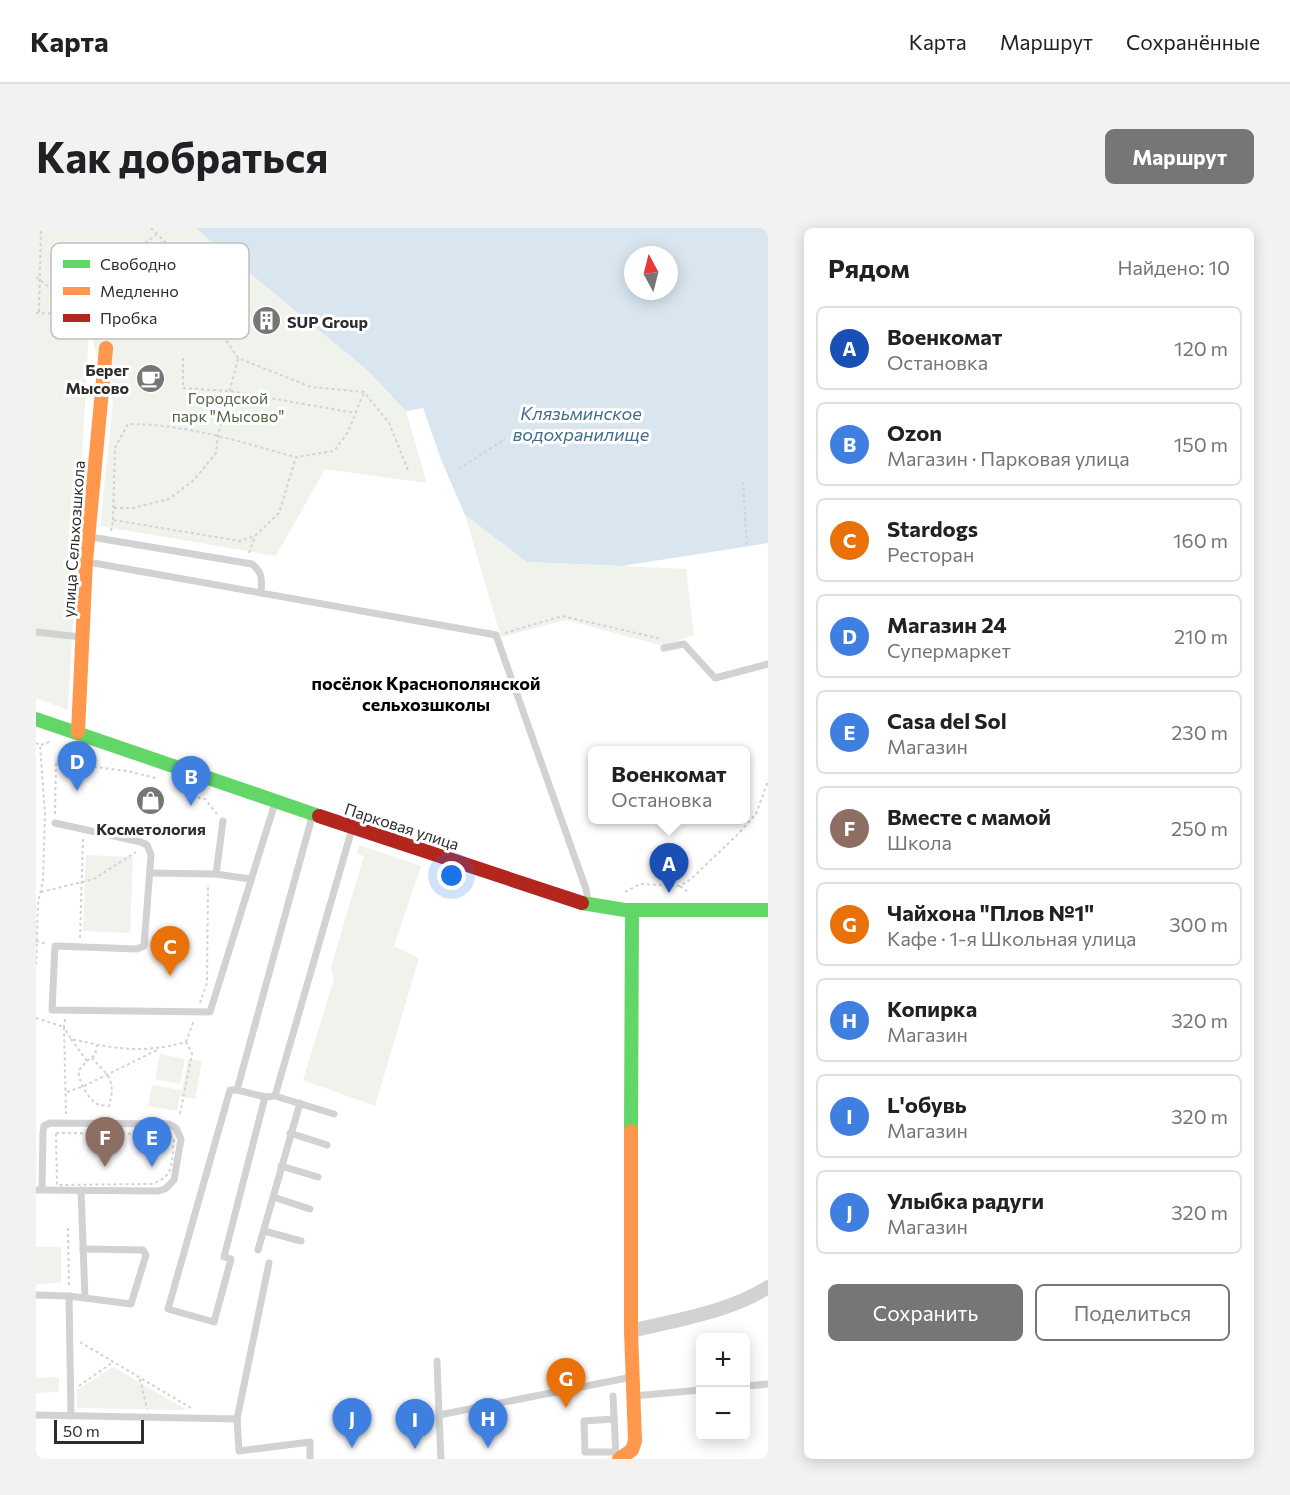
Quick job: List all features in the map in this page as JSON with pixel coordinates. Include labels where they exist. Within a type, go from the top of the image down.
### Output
[{"type":"street","name":"улица Сельхозшкола","points":[[78,732],[86,561],[106,348]]},
{"type":"street","name":"Парковая улица","points":[[36,719],[588,905],[632,910],[768,910]]},
{"type":"street","points":[[617,1457],[634,1446],[631,1331],[632,910]]},
{"type":"street","points":[[631,1331],[714,1311],[759,1293],[768,1287]]},
{"type":"lane","points":[[88,536],[252,564],[259,570],[262,577],[261,593]]},
{"type":"lane","points":[[86,561],[496,635],[586,889],[588,905]]},
{"type":"lane","points":[[36,632],[83,637]]},
{"type":"lane","points":[[664,648],[684,644],[715,678],[768,664]]},
{"type":"lane","points":[[56,823],[147,845],[151,855],[144,946],[137,949],[55,946],[52,1010],[210,1012],[276,801]]},
{"type":"lane","points":[[237,1090],[313,814]]},
{"type":"lane","points":[[212,875],[223,821]]},
{"type":"lane","points":[[275,1096],[353,827]]},
{"type":"lane","points":[[150,873],[250,879]]},
{"type":"lane","points":[[265,1097],[224,1257],[231,1259],[214,1322],[168,1309],[230,1090],[265,1097],[275,1096],[334,1114]]},
{"type":"lane","points":[[258,1250],[300,1103]]},
{"type":"lane","points":[[50,1123],[169,1124],[176,1128],[181,1139],[174,1180],[165,1189],[158,1191],[39,1190],[43,1132],[44,1126],[50,1123]]},
{"type":"lane","points":[[290,1133],[327,1145]]},
{"type":"lane","points":[[281,1166],[318,1177]]},
{"type":"lane","points":[[81,1190],[85,1298]]},
{"type":"lane","points":[[273,1197],[310,1209]]},
{"type":"lane","points":[[264,1230],[302,1241]]},
{"type":"lane","points":[[36,1295],[69,1296],[131,1304],[146,1256],[143,1250],[83,1249]]},
{"type":"lane","points":[[270,1263],[237,1419],[239,1451],[310,1442],[310,1459]]},
{"type":"lane","points":[[69,1296],[71,1416]]},
{"type":"lane","points":[[437,1361],[441,1459]]},
{"type":"lane","points":[[439,1415],[632,1377]]},
{"type":"lane","points":[[750,1386],[768,1384]]},
{"type":"lane","points":[[633,1396],[696,1390]]},
{"type":"lane","points":[[613,1396],[617,1457],[585,1452],[584,1421],[614,1419]]},
{"type":"lane","points":[[36,1415],[237,1419]]},
{"type":"path","points":[[38,313],[40,228]]},
{"type":"path","points":[[151,228],[164,243]]},
{"type":"path","points":[[145,243],[156,235]]},
{"type":"path","points":[[36,277],[51,288]]},
{"type":"path","points":[[100,339],[106,348]]},
{"type":"path","points":[[225,339],[238,358],[311,387],[364,392],[388,423],[408,470]]},
{"type":"path","points":[[183,358],[183,388],[230,391],[355,413]]},
{"type":"path","points":[[114,508],[133,508],[169,499],[194,480],[216,453],[238,358]]},
{"type":"path","points":[[110,540],[114,508],[115,448],[128,424],[152,424],[219,435],[296,457],[334,451],[348,432],[364,392]]},
{"type":"path","points":[[459,469],[505,439]]},
{"type":"path","points":[[113,520],[240,541],[255,536],[279,513],[296,457]]},
{"type":"path","points":[[743,482],[747,547]]},
{"type":"path","points":[[246,563],[255,536]]},
{"type":"path","points":[[496,635],[562,616],[662,639]]},
{"type":"path","points":[[36,743],[40,745],[45,814],[44,880],[38,903],[36,966]]},
{"type":"path","points":[[56,823],[56,762],[127,771],[161,779]]},
{"type":"path","points":[[750,821],[756,814],[768,781]]},
{"type":"path","points":[[180,786],[189,789],[199,798],[205,799],[223,821]]},
{"type":"path","points":[[625,892],[640,884],[680,886],[691,879],[747,824]]},
{"type":"path","points":[[79,946],[84,828]]},
{"type":"path","points":[[41,892],[94,879],[147,845]]},
{"type":"path","points":[[200,1002],[207,983],[212,875]]},
{"type":"path","points":[[36,880],[44,880]]},
{"type":"path","points":[[36,1018],[64,1027],[87,1061]]},
{"type":"path","points":[[180,1114],[192,1054],[186,1042],[194,1020]]},
{"type":"path","points":[[64,1027],[66,1122]]},
{"type":"path","points":[[72,1038],[97,1045],[131,1050],[160,1049]]},
{"type":"path","points":[[66,1092],[84,1086],[160,1049],[186,1042]]},
{"type":"path","points":[[92,1058],[107,1075],[113,1086],[109,1106],[99,1105],[93,1101],[78,1074],[81,1066],[97,1051],[97,1045]]},
{"type":"path","points":[[56,1133],[169,1134],[174,1140],[169,1175],[159,1182],[67,1185],[57,1184],[56,1133]]},
{"type":"path","points":[[68,1228],[69,1296]]},
{"type":"path","points":[[69,1335],[208,1419]]},
{"type":"path","points":[[71,1390],[113,1362]]},
{"type":"path","points":[[140,1378],[149,1418]]},
{"type":"green space","name":"Городской парк \"Мысово\"","points":[[36,228],[195,228],[213,243],[51,243],[51,339],[89,339],[68,710],[36,698]]},
{"type":"green space","name":"Городской парк \"Мысово\"","points":[[249,273],[367,370],[406,411],[427,483],[325,469],[276,556],[100,526],[113,403],[92,339],[249,339]]},
{"type":"green space","points":[[465,515],[527,562],[686,569],[694,635],[663,646],[566,620],[501,637]]},
{"type":"green space","points":[[359,845],[421,866],[394,946],[419,958],[375,1106],[303,1080],[334,979],[331,967],[364,856],[357,854]]},
{"type":"green space","points":[[86,855],[133,857],[130,933],[83,931]]},
{"type":"green space","points":[[160,1054],[185,1059],[180,1084],[155,1079]]},
{"type":"green space","points":[[188,1059],[202,1061],[195,1099],[180,1096],[177,1111],[148,1106],[152,1085],[182,1090]]},
{"type":"green space","points":[[36,1247],[61,1247],[61,1283],[36,1284]]},
{"type":"green space","points":[[113,1367],[187,1410],[77,1408],[77,1390]]},
{"type":"green space","points":[[59,1377],[59,1392],[36,1393],[36,1378]]},
{"type":"water","name":"Клязьминское водохранилище","points":[[195,228],[768,228],[768,543],[622,566],[527,562],[465,515],[442,462],[423,408],[406,411],[367,370],[249,273],[249,243],[213,243]]},
{"type":"traffic: fast","points":[[36,719],[319,816]]},
{"type":"traffic: fast","points":[[582,903],[625,910],[768,910]]},
{"type":"traffic: fast","points":[[631,1131],[632,910]]},
{"type":"traffic: slow","points":[[78,732],[86,561],[106,348]]},
{"type":"traffic: slow","points":[[619,1459],[632,1450],[635,1441],[631,1331],[631,1131]]},
{"type":"traffic: jam","points":[[319,816],[582,903]]},
{"type":"place","name":"SUP Group","points":[[266,321]]},
{"type":"place","name":"Берег Мысово","points":[[150,378]]},
{"type":"place","name":"Магазин 24","points":[[77,791]]},
{"type":"place","name":"Косметология","points":[[151,800]]},
{"type":"place","name":"Ozon","points":[[191,806]]},
{"type":"place","name":"Военкомат","points":[[669,893]]},
{"type":"place","name":"Stardogs","points":[[170,976]]},
{"type":"place","name":"Вместе с мамой","points":[[105,1167]]},
{"type":"place","name":"Casa del Sol","points":[[152,1167]]},
{"type":"place","name":"Чайхона \"Плов №1\"","points":[[566,1408]]},
{"type":"place","name":"Улыбка радуги","points":[[352,1448]]},
{"type":"place","name":"Копирка","points":[[488,1448]]},
{"type":"place","name":"L'обувь","points":[[415,1449]]},
{"type":"district","name":"посёлок Краснополянской сельхозшколы","points":[[426,693]]}]
